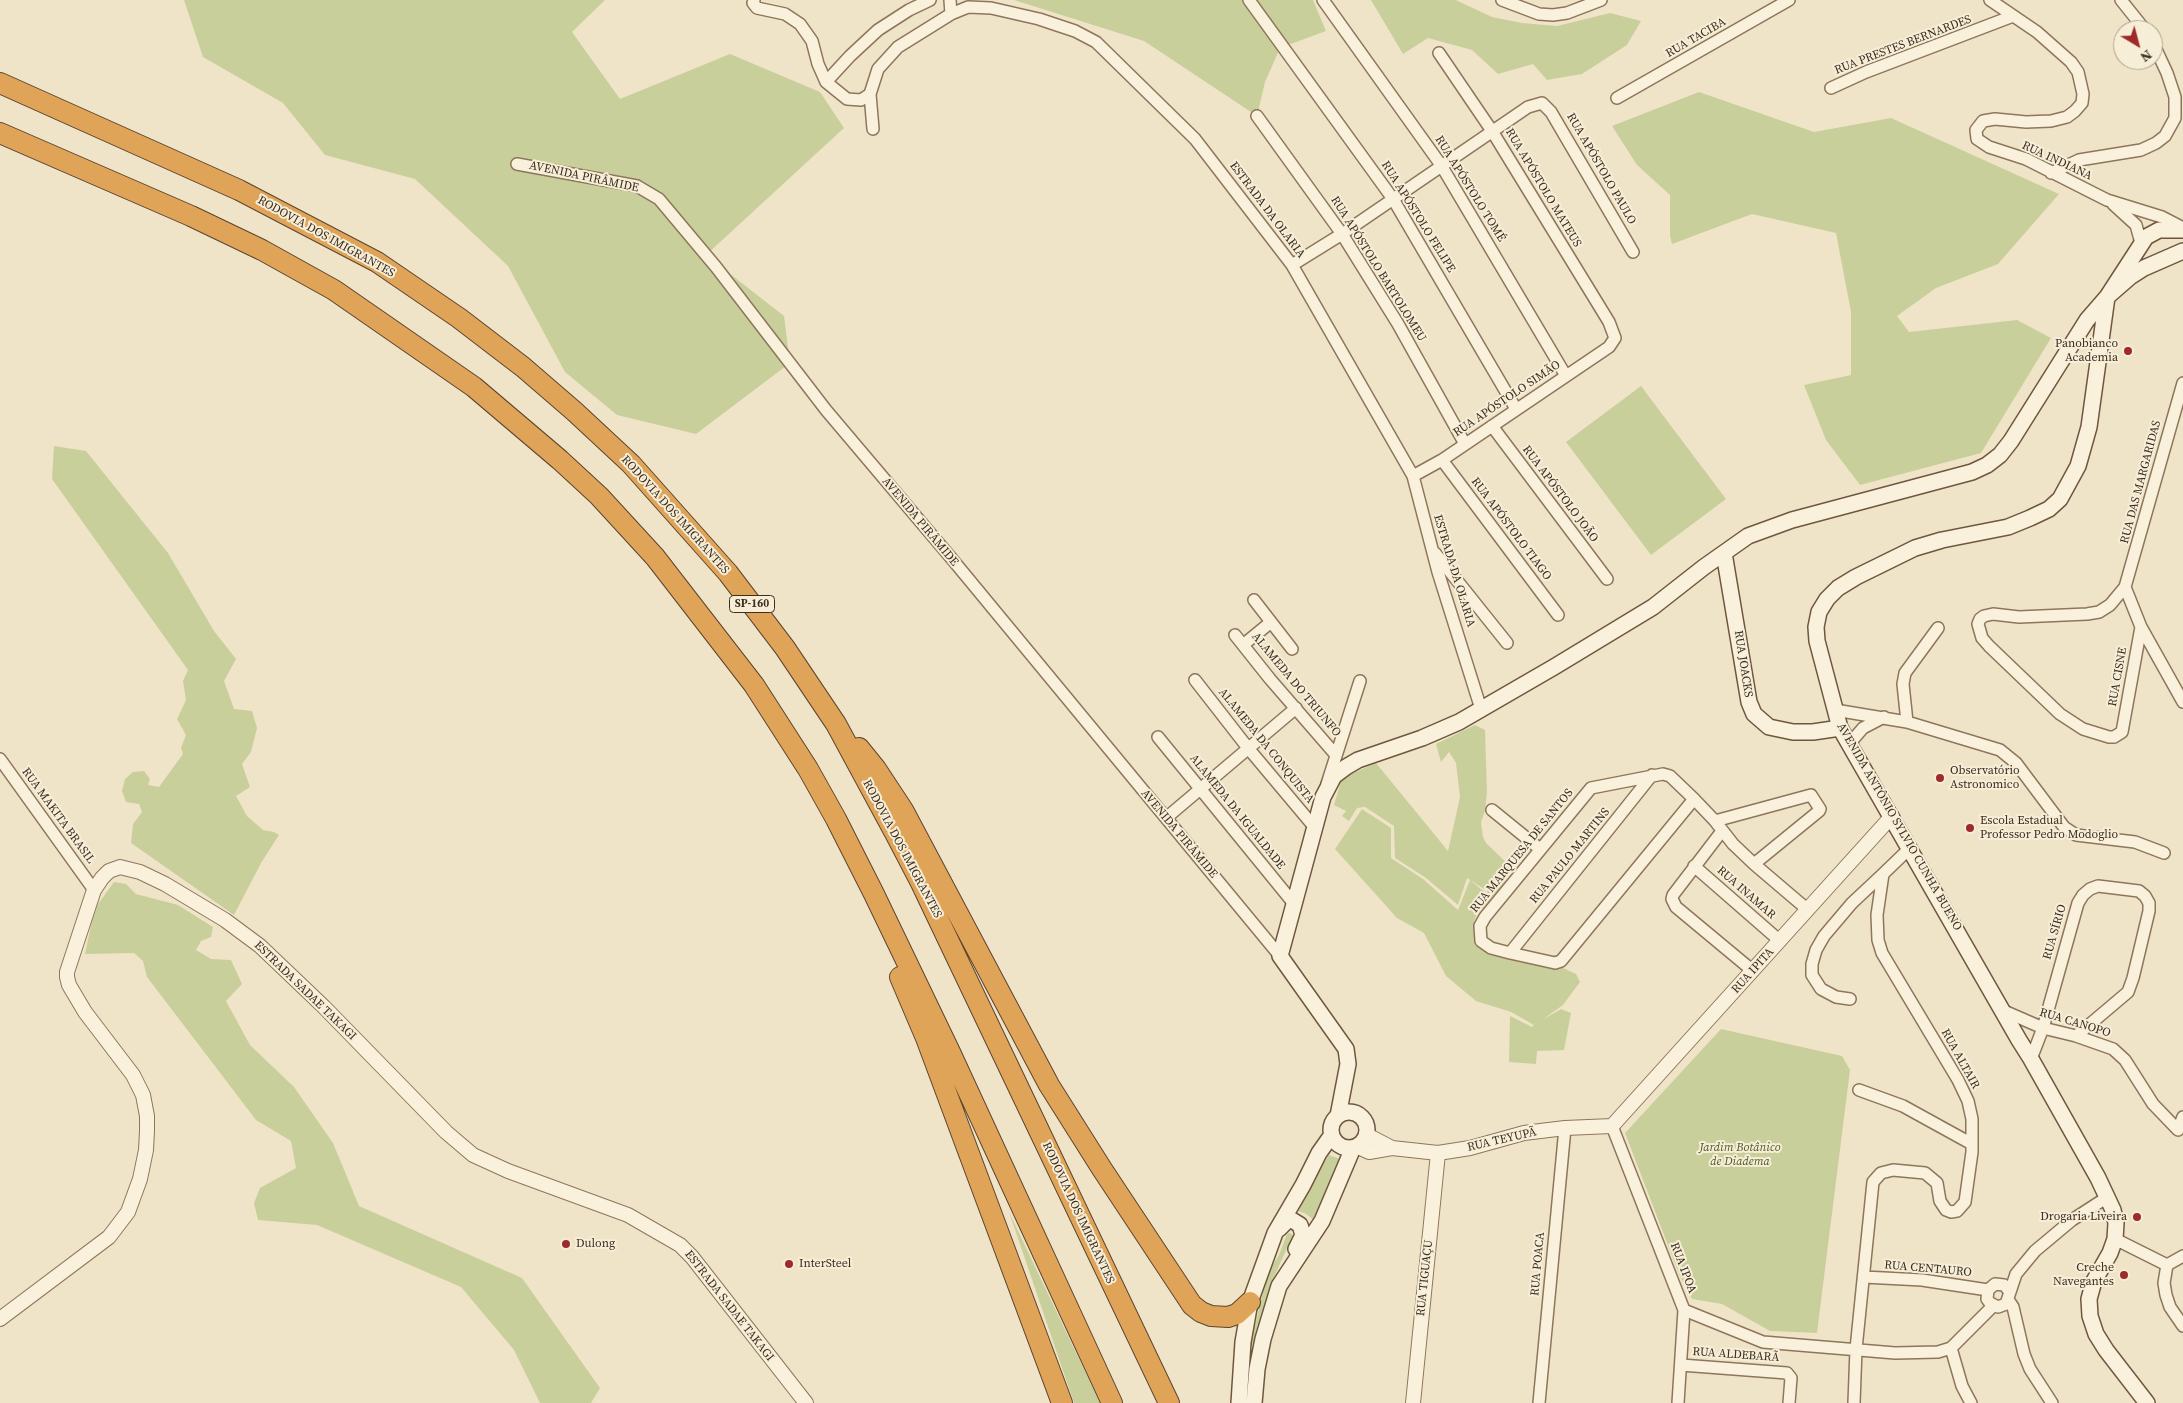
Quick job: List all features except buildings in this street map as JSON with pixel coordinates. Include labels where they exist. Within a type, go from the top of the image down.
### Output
[{"type":"highway","name":"RODOVIA DOS IMIGRANTES","points":[[0,83],[239,190],[377,262],[459,318],[530,373],[631,464],[728,573],[785,648],[836,724],[921,883],[1169,1403]]},
{"type":"highway","points":[[0,133],[192,216],[262,250],[334,290],[474,387],[560,460],[605,503],[655,557],[754,685],[808,769],[856,857],[1008,1174],[1112,1403]]},
{"type":"highway","points":[[836,724],[862,752],[890,789],[919,839],[1049,1085],[1192,1304],[1201,1312],[1211,1316],[1228,1317],[1237,1314],[1250,1302]]},
{"type":"highway","points":[[892,932],[893,960],[926,1038],[1062,1403]]},
{"type":"main road","points":[[2107,297],[2141,243],[2152,232],[2183,229]]},
{"type":"main road","points":[[2141,243],[2148,252],[2163,259]]},
{"type":"main road","points":[[1345,1114],[1344,1092],[1348,1064],[1346,1049],[1280,956],[1316,829],[1320,806],[1326,789],[1339,771],[1358,760],[1422,738],[1459,722],[1619,629],[1653,607],[1748,536],[1763,529],[1972,472],[1987,465],[2000,455],[2011,441],[2087,320],[2107,297],[2130,277],[2163,259],[2183,251]]},
{"type":"main road","name":"AVENIDA ANTÔNIO SYLVIO CUNHA BUENO","points":[[2107,297],[2089,427],[2069,486],[2060,499],[2049,509],[2008,527],[1942,540],[1915,548],[1856,577],[1838,588],[1827,599],[1819,612],[1816,627],[1817,641],[1840,728],[2032,1059],[2098,1178],[2113,1210],[2116,1223],[2115,1239],[2110,1253],[2094,1281],[2089,1298],[2090,1316],[2096,1334],[2106,1350],[2147,1403]]},
{"type":"main road","points":[[2076,338],[2090,334],[2100,342]]},
{"type":"main road","name":"RUA JOACKS","points":[[1724,553],[1749,702],[1754,714],[1769,726],[1793,732],[1813,732],[1840,728]]},
{"type":"main road","points":[[1239,1403],[1243,1342],[1250,1302],[1275,1233],[1303,1185],[1318,1153],[1331,1136],[1332,1122],[1345,1114],[1363,1119],[1366,1124],[1359,1144],[1322,1221],[1279,1286]]},
{"type":"main road","points":[[1331,1136],[1341,1147],[1359,1144]]},
{"type":"main road","points":[[1254,1403],[1257,1369],[1264,1332],[1285,1267],[1302,1238],[1303,1230],[1296,1222],[1287,1221],[1275,1233]]},
{"type":"street","points":[[754,0],[753,3],[757,8],[785,14],[800,24],[812,41],[818,64],[826,82],[847,99],[861,100],[870,94]]},
{"type":"street","points":[[826,82],[878,30],[908,10],[930,0]]},
{"type":"street","points":[[950,0],[951,14]]},
{"type":"street","name":"RUA APÓSTOLO FELIPE","points":[[1248,0],[1393,199],[1516,409]]},
{"type":"street","name":"RUA APÓSTOLO TOMÉ","points":[[1323,0],[1441,165],[1566,376]]},
{"type":"street","points":[[1502,0],[1539,14],[1554,15],[1567,13],[1601,0]]},
{"type":"street","name":"RUA TACIBA","points":[[1617,98],[1789,0]]},
{"type":"street","points":[[1990,0],[2013,16]]},
{"type":"street","points":[[2121,0],[2137,20]]},
{"type":"street","name":"ESTRADA DA OLARIA","points":[[874,129],[870,94],[878,69],[898,47],[951,14],[968,7],[991,8],[1039,19],[1096,42],[1195,139],[1292,265],[1412,476],[1432,550],[1481,709]]},
{"type":"street","name":"RUA PRESTES BERNARDES","points":[[1831,88],[1866,72],[2013,16]]},
{"type":"street","name":"RUA INDIANA","points":[[2013,16],[2037,32],[2071,62],[2078,72],[2082,83],[2082,103],[2075,111],[2059,119],[2026,122],[1982,121],[1976,130],[1977,139],[1989,147],[2026,160],[2107,200],[2162,217],[2183,229]]},
{"type":"street","name":"RUA APÓSTOLO MATEUS","points":[[1439,53],[1492,131],[1609,322],[1615,336],[1615,341]]},
{"type":"street","points":[[2051,173],[2079,160],[2142,150],[2156,144],[2165,136],[2175,118],[2175,97],[2163,64]]},
{"type":"street","name":"RUA APÓSTOLO PAULO","points":[[1492,131],[1528,107],[1542,103],[1552,112],[1633,252]]},
{"type":"street","name":"RUA APÓSTOLO BARTOLOMEU","points":[[1257,116],[1342,234],[1398,324],[1465,444]]},
{"type":"street","points":[[1292,265],[1342,234],[1492,131]]},
{"type":"street","name":"AVENIDA PIRÂMIDE","points":[[517,164],[636,186],[659,199],[716,267],[826,410],[1280,956]]},
{"type":"street","name":"RUA INDIANA","points":[[2107,200],[2136,225],[2141,243]]},
{"type":"street","name":"RUA APÓSTOLO SIMÃO","points":[[1412,476],[1442,460],[1615,341]]},
{"type":"street","name":"RUA DAS MARGARIDAS","points":[[2125,587],[2183,383]]},
{"type":"street","name":"RUA APÓSTOLO JOÃO","points":[[1492,426],[1607,579]]},
{"type":"street","name":"RUA APÓSTOLO TIAGO","points":[[1442,460],[1558,616]]},
{"type":"street","points":[[1432,550],[1507,643]]},
{"type":"street","points":[[2125,587],[2141,627],[2183,702]]},
{"type":"street","name":"RUA CISNE","points":[[2125,587],[2110,605],[2099,612],[2032,617],[1993,614],[1984,616],[1978,624],[1982,638],[1988,646],[2072,723],[2083,729],[2114,737],[2122,732],[2141,627]]},
{"type":"street","points":[[1254,600],[1292,649]]},
{"type":"street","points":[[1243,645],[1271,622]]},
{"type":"street","points":[[1907,722],[1903,684],[1905,673],[1938,628]]},
{"type":"street","name":"ALAMEDA DO TRIUNFO","points":[[1235,634],[1336,754]]},
{"type":"street","name":"ALAMEDA DA CONQUISTA","points":[[1195,680],[1248,748],[1316,829]]},
{"type":"street","points":[[1326,789],[1360,681]]},
{"type":"street","points":[[1166,818],[1296,708]]},
{"type":"street","points":[[1835,710],[1907,722],[2000,750],[2016,763],[2064,828],[2076,834],[2135,842],[2164,853]]},
{"type":"street","points":[[1850,743],[1863,728],[1884,717]]},
{"type":"street","points":[[1343,736],[1346,754],[1350,759],[1358,760]]},
{"type":"street","name":"ALAMEDA DA IGUALDADE","points":[[1158,737],[1295,905]]},
{"type":"street","name":"RUA MAKITA BRASIL","points":[[0,759],[94,890]]},
{"type":"street","points":[[1652,775],[1664,774],[1670,776],[1754,864],[1808,910]]},
{"type":"street","name":"RUA MARQUESA DE SANTOS","points":[[1652,775],[1591,788],[1485,916],[1480,926],[1481,941],[1486,946],[1510,954],[1555,963],[1561,961],[1694,799]]},
{"type":"street","name":"RUA PAULO MARTINS","points":[[1510,954],[1652,775]]},
{"type":"street","points":[[1715,821],[1811,795],[1820,809],[1819,811],[1754,864]]},
{"type":"street","points":[[1492,810],[1540,849]]},
{"type":"street","name":"RUA IPITA","points":[[1612,1126],[1892,816]]},
{"type":"street","points":[[1722,831],[1673,895],[1673,904],[1752,971]]},
{"type":"street","points":[[1850,999],[1836,997],[1821,989],[1812,975],[1812,964],[1816,950],[1824,936],[1852,903],[1910,848]]},
{"type":"street","name":"RUA INAMAR","points":[[1694,866],[1780,941]]},
{"type":"street","name":"ESTRADA SADAE TAKAGI","points":[[0,1320],[109,1237],[128,1212],[142,1171],[147,1131],[143,1095],[133,1075],[85,1012],[69,985],[67,977],[94,890],[109,871],[120,867],[140,872],[194,900],[260,946],[324,1007],[446,1132],[473,1154],[508,1171],[628,1215],[671,1238],[692,1257],[806,1403]]},
{"type":"street","name":"RUA ALTAIR","points":[[1854,1403],[1856,1349],[1873,1182],[1876,1177],[1893,1170],[1925,1173],[1936,1183],[1940,1201],[1946,1210],[1956,1210],[1965,1202],[1972,1144],[1972,1119],[1968,1100],[1882,953],[1878,940],[1877,915],[1883,874]]},
{"type":"street","name":"RUA SÍRIO","points":[[2032,1059],[2043,1028],[2078,903],[2083,895],[2090,889],[2098,886],[2139,891],[2149,903],[2149,911],[2128,992],[2076,1036]]},
{"type":"street","name":"RUA CANOPO","points":[[2004,1011],[2043,1028],[2076,1036],[2113,1049],[2125,1060],[2153,1104],[2178,1130],[2183,1117]]},
{"type":"street","points":[[1859,1090],[1904,1106],[1972,1144]]},
{"type":"street","name":"RUA TEYUPÃ","points":[[1359,1144],[1438,1153],[1470,1148],[1524,1133],[1565,1128],[1612,1126]]},
{"type":"street","name":"RUA IPOA","points":[[1612,1126],[1684,1310],[1763,1342],[1895,1353],[1938,1352],[1951,1348]]},
{"type":"street","name":"RUA POACA","points":[[1539,1403],[1565,1128]]},
{"type":"street","name":"RUA TIGUAÇU","points":[[1413,1403],[1438,1153]]},
{"type":"street","points":[[1993,1306],[1987,1299],[1988,1290],[1995,1284],[1999,1284],[2016,1274],[2035,1251],[2055,1234],[2072,1220],[2106,1198]]},
{"type":"street","points":[[2115,1239],[2167,1265]]},
{"type":"street","points":[[2167,1265],[2183,1256]]},
{"type":"street","points":[[2167,1265],[2164,1283],[2166,1294],[2170,1307],[2183,1326]]},
{"type":"street","points":[[1971,1403],[1962,1386],[1951,1348],[1993,1306],[2002,1306],[2009,1296],[2016,1274]]},
{"type":"street","name":"RUA CENTAURO","points":[[1864,1277],[1922,1280],[1988,1290]]},
{"type":"street","points":[[1999,1284],[2004,1285],[2009,1296],[2024,1354],[2030,1369],[2052,1403]]},
{"type":"street","points":[[1678,1403],[1684,1310]]},
{"type":"street","name":"RUA ALDEBARÃ","points":[[1681,1365],[1787,1373],[1791,1378],[1789,1403]]},
{"type":"green space","points":[[184,0],[605,0],[572,32],[620,99],[730,54],[820,92],[844,128],[706,255],[784,316],[790,363],[696,434],[617,415],[565,372],[508,266],[415,179],[325,155],[283,103],[203,57]]},
{"type":"green space","points":[[1014,0],[1313,0],[1326,31],[1280,48],[1265,82],[1257,116],[1144,41]]},
{"type":"green space","points":[[1371,0],[1456,0],[1492,17],[1522,23],[1557,26],[1610,13],[1641,21],[1627,45],[1582,74],[1547,80],[1533,64],[1498,74],[1472,50],[1428,38],[1403,54]]},
{"type":"green space","points":[[1699,92],[1814,132],[1891,118],[2059,194],[1998,264],[1936,288],[1897,316],[1909,332],[2017,320],[2051,338],[1981,453],[1860,485],[1826,440],[1804,385],[1851,375],[1851,312],[1836,233],[1752,214],[1672,244],[1670,236],[1670,195],[1637,165],[1612,126]]},
{"type":"green space","points":[[1641,386],[1726,499],[1651,555],[1566,442]]},
{"type":"green space","points":[[54,446],[86,451],[168,553],[214,631],[236,659],[224,681],[234,709],[252,711],[257,728],[251,752],[242,764],[250,787],[236,796],[247,816],[263,830],[279,835],[261,863],[234,915],[131,843],[133,824],[142,812],[139,804],[126,802],[122,791],[125,779],[133,772],[144,771],[150,779],[148,785],[159,787],[183,754],[181,748],[186,735],[177,719],[186,700],[183,681],[188,670],[52,479]]},
{"type":"green space","points":[[1475,725],[1485,730],[1487,792],[1485,811],[1481,822],[1483,837],[1486,843],[1511,867],[1503,886],[1482,910],[1485,896],[1474,921],[1474,937],[1479,947],[1490,954],[1511,957],[1552,968],[1561,967],[1576,974],[1580,982],[1563,1005],[1542,1020],[1561,1009],[1571,1013],[1564,1050],[1537,1051],[1536,1064],[1509,1062],[1510,1016],[1532,1027],[1534,1025],[1511,1012],[1476,1001],[1446,976],[1424,933],[1397,918],[1335,849],[1362,809],[1391,828],[1391,858],[1423,879],[1458,910],[1470,880],[1487,894],[1488,888],[1484,889],[1467,878],[1458,905],[1426,878],[1395,858],[1394,826],[1365,807],[1357,808],[1349,821],[1342,816],[1346,811],[1334,805],[1342,778],[1376,763],[1448,851],[1460,797],[1456,763],[1449,752],[1441,762],[1436,744]]},
{"type":"green space","points":[[114,882],[126,884],[136,894],[178,905],[213,927],[211,937],[201,941],[196,950],[211,959],[231,960],[242,984],[226,1001],[250,1045],[294,1087],[333,1143],[359,1206],[522,1278],[600,1388],[591,1403],[540,1403],[514,1350],[461,1287],[317,1225],[258,1220],[254,1203],[260,1188],[296,1168],[291,1141],[256,1120],[147,977],[143,961],[134,953],[85,954],[92,921],[98,904]]},
{"type":"green space","name":"Jardim Botânico de Diadema","points":[[1721,1029],[1842,1056],[1850,1070],[1817,1333],[1770,1331],[1722,1304],[1692,1299],[1679,1274],[1625,1133]]},
{"type":"green space","points":[[1329,1155],[1340,1159],[1315,1221],[1306,1214],[1293,1209]]},
{"type":"green space","points":[[1009,1212],[1100,1403],[1074,1403]]},
{"type":"green space","points":[[1290,1233],[1295,1237],[1287,1248],[1274,1277],[1252,1347],[1250,1345],[1268,1272],[1279,1255],[1287,1234]]},
{"type":"place","name":"Panobianco Academia","points":[[2128,351]]},
{"type":"place","name":"Observatório Astronomico","points":[[1940,778]]},
{"type":"place","name":"Escola Estadual Professor Pedro Modoglio","points":[[1970,828]]},
{"type":"place","name":"Drogaria Liveira","points":[[2137,1217]]},
{"type":"place","name":"Dulong","points":[[566,1244]]},
{"type":"place","name":"InterSteel","points":[[789,1264]]},
{"type":"place","name":"Creche Navegantes","points":[[2124,1275]]}]
